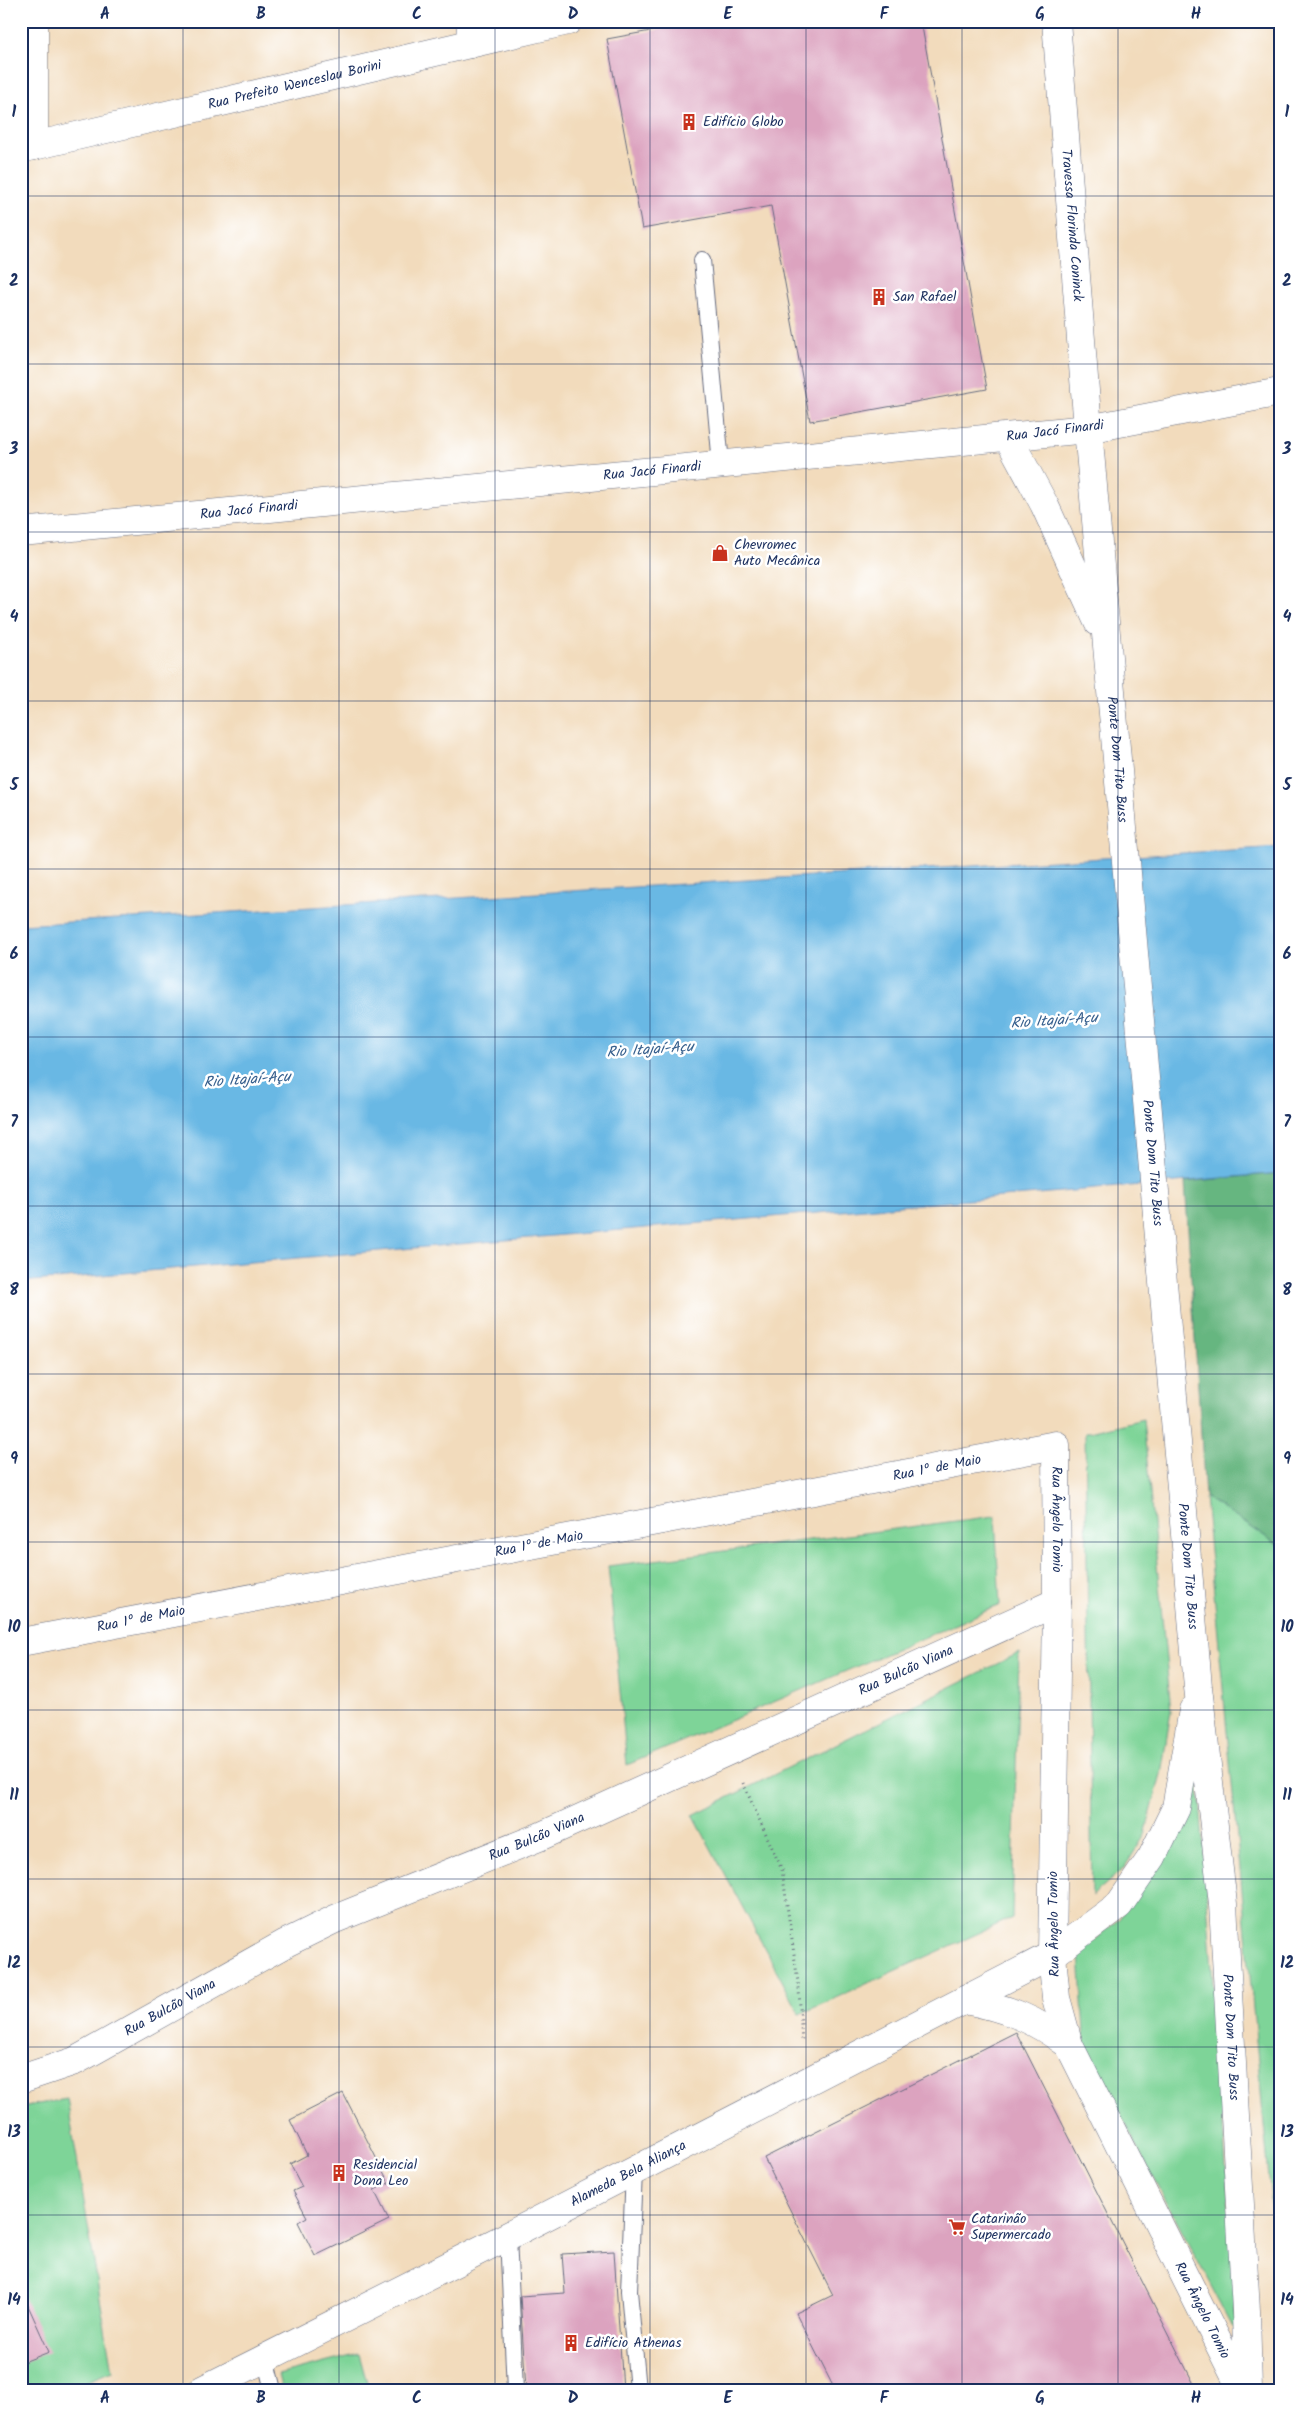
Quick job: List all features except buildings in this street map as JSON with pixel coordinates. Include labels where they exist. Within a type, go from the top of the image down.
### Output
[{"type":"street","points":[[28,147],[34,21]]},
{"type":"street","name":"Rua Prefeito Wenceslau Borini","points":[[28,147],[470,33],[568,21]]},
{"type":"street","name":"Travessa Florinda Coninck","points":[[1056,21],[1088,429]]},
{"type":"street","name":"Rua Jacó Finardi","points":[[21,532],[1088,429],[1280,392]]},
{"type":"street","name":"Ponte Dom Tito Buss","points":[[1088,429],[1198,1687],[1223,1904],[1246,2301],[1248,2390]]},
{"type":"street","name":"Ponte Dom Tito Buss","points":[[1008,437],[1044,504],[1106,639]]},
{"type":"street","name":"Rua Ângelo Tomio","points":[[1056,1445],[1057,1602],[1052,1955],[1056,1998],[1069,2045],[1242,2390]]},
{"type":"street","name":"Rua 1º de Maio","points":[[21,1642],[1056,1445]]},
{"type":"street","name":"Rua Bulcão Viana","points":[[21,2079],[75,2061],[286,1943],[335,1919],[538,1837],[1057,1602]]},
{"type":"street","name":"Ponte Dom Tito Buss","points":[[1052,1955],[1120,1905],[1152,1857],[1176,1808],[1198,1687]]},
{"type":"street","name":"Alameda Bela Aliança","points":[[202,2390],[508,2236],[1052,1955]]},
{"type":"street","points":[[965,2000],[993,2005],[1021,2014],[1046,2028],[1069,2045]]},
{"type":"lane","points":[[702,260],[721,464]]},
{"type":"lane","points":[[634,2171],[629,2290],[638,2390]]},
{"type":"lane","points":[[508,2236],[515,2390]]},
{"type":"lane","points":[[265,2358],[273,2390]]},
{"type":"path","points":[[729,1751],[782,1870],[799,1989],[805,2082]]},
{"type":"green space","points":[[1280,1173],[1280,1546],[1205,1497],[1185,1182]]},
{"type":"green space","points":[[1143,1419],[1171,1711],[1161,1774],[1145,1835],[1124,1868],[1092,1896],[1085,1433]]},
{"type":"green space","points":[[1205,1497],[1280,1546],[1280,2295]]},
{"type":"green space","points":[[995,1516],[1000,1605],[627,1765],[608,1566]]},
{"type":"green space","points":[[1019,1653],[1012,1918],[800,2014],[693,1815]]},
{"type":"green space","points":[[1198,1772],[1238,2337],[1085,2048],[1079,1954],[1120,1918]]},
{"type":"green space","points":[[67,2099],[112,2371],[65,2390],[21,2390],[21,2107]]},
{"type":"green space","points":[[359,2354],[369,2390],[282,2390],[278,2375]]},
{"type":"water","name":"Rio Itajaí-Açu","points":[[1280,847],[1280,1173],[21,1282],[21,925]]},
{"type":"place","name":"Edifício Globo","points":[[689,122]]},
{"type":"place","name":"San Rafael","points":[[879,297]]},
{"type":"place","name":"Chevromec Auto Mecânica","points":[[720,553]]},
{"type":"place","name":"Residencial Dona Leo","points":[[339,2173]]},
{"type":"place","name":"Catarinão Supermercado","points":[[957,2227]]},
{"type":"place","name":"Edifício Athenas","points":[[571,2343]]}]
